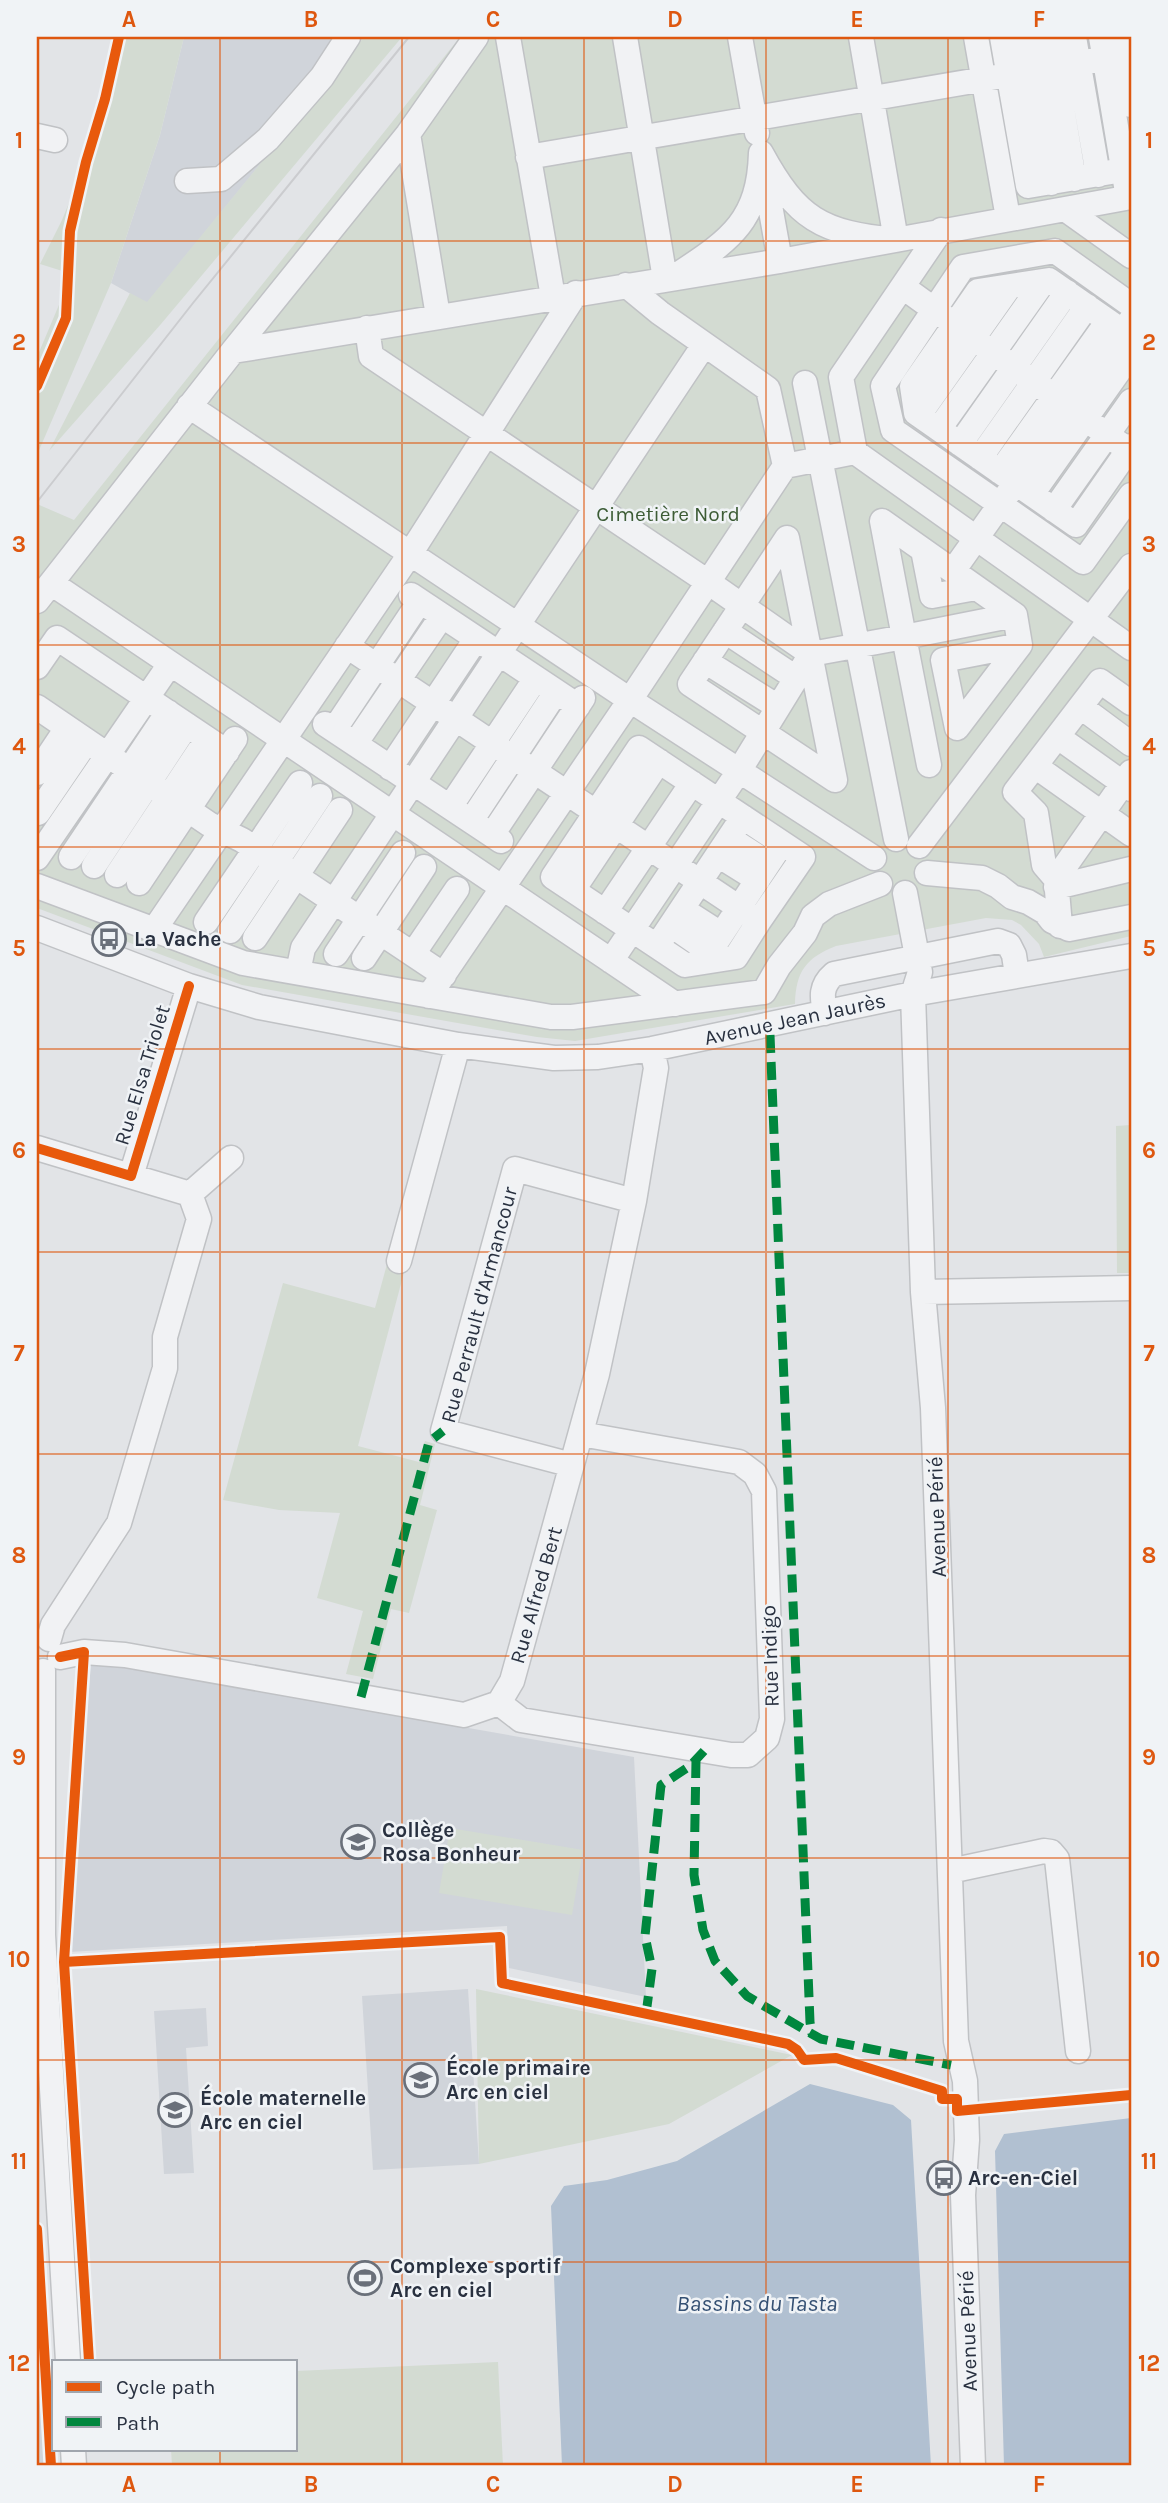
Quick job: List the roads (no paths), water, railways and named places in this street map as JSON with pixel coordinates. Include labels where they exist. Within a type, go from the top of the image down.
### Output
[{"type":"street","points":[[187,181],[221,179],[268,139],[322,77],[348,37]]},
{"type":"street","points":[[477,37],[408,134],[189,406],[44,592],[170,664],[674,1004]]},
{"type":"street","points":[[154,930],[410,554],[487,434],[565,295],[528,157],[508,37]]},
{"type":"street","points":[[625,37],[641,138],[669,278]]},
{"type":"street","points":[[740,37],[780,261]]},
{"type":"street","points":[[860,37],[896,240]]},
{"type":"street","points":[[976,37],[1008,218]]},
{"type":"street","points":[[1002,37],[1044,70]]},
{"type":"street","points":[[1026,37],[1044,70],[1063,181]]},
{"type":"street","points":[[1050,37],[1044,70],[1063,181]]},
{"type":"street","points":[[1044,70],[1074,37]]},
{"type":"street","points":[[233,351],[780,261],[1130,197],[1123,170],[1116,49]]},
{"type":"street","points":[[528,157],[1044,70],[1116,49]]},
{"type":"street","points":[[1116,49],[1131,104]]},
{"type":"street","points":[[408,134],[438,316]]},
{"type":"street","points":[[669,278],[715,251],[737,230],[751,209],[760,176],[761,153]]},
{"type":"street","points":[[761,153],[778,185],[797,207],[819,223],[845,232],[896,240]]},
{"type":"street","points":[[1033,214],[1063,181],[1123,170]]},
{"type":"street","points":[[1065,209],[1131,256]]},
{"type":"street","points":[[941,230],[841,377],[855,452],[1131,648]]},
{"type":"street","points":[[1131,305],[1055,251],[963,267],[883,386],[893,430],[1083,562],[1131,495]]},
{"type":"street","points":[[903,287],[964,331],[994,352],[1070,407],[1107,435],[1130,449],[1076,525],[916,413],[912,386],[964,331],[978,291],[1049,280],[1125,333]]},
{"type":"street","points":[[929,422],[994,352],[1044,281]]},
{"type":"street","points":[[626,285],[660,313],[768,389],[785,466]]},
{"type":"street","points":[[953,571],[1001,505],[998,470],[1024,374],[1077,299]]},
{"type":"street","points":[[367,328],[371,356],[811,654],[1015,615]]},
{"type":"street","points":[[998,470],[1070,407],[1125,333]]},
{"type":"street","points":[[998,470],[1070,407],[1125,333]]},
{"type":"street","points":[[298,972],[303,948],[704,345]]},
{"type":"street","points":[[768,389],[841,377]]},
{"type":"street","points":[[805,383],[896,839]]},
{"type":"street","points":[[1054,510],[1131,401]]},
{"type":"street","points":[[189,406],[874,858]]},
{"type":"street","points":[[429,996],[631,700],[785,466],[855,452]]},
{"type":"street","points":[[929,765],[881,521],[1015,615],[1020,645]]},
{"type":"street","points":[[787,538],[835,780],[690,684],[742,606],[787,538]]},
{"type":"street","points":[[923,550],[932,596],[976,588]]},
{"type":"street","points":[[919,846],[1131,566]]},
{"type":"street","points":[[416,598],[442,615],[556,692],[580,702],[534,771],[496,838],[329,727],[377,666],[416,598]]},
{"type":"street","points":[[355,744],[442,615]]},
{"type":"street","points":[[725,631],[796,678]]},
{"type":"street","points":[[384,763],[470,634]]},
{"type":"street","points":[[37,667],[57,638],[205,733]]},
{"type":"street","points":[[347,646],[749,914]]},
{"type":"street","points":[[730,677],[750,648]]},
{"type":"street","points":[[611,961],[739,771],[811,654]]},
{"type":"street","points":[[752,691],[771,661]]},
{"type":"street","points":[[705,662],[778,707]]},
{"type":"street","points":[[45,817],[108,755],[170,664]]},
{"type":"street","points":[[443,803],[529,674]]},
{"type":"street","points":[[1060,926],[1056,883],[1044,865],[1036,813],[1015,792],[1100,681],[1131,703]]},
{"type":"street","points":[[471,821],[556,692]]},
{"type":"street","points":[[1081,707],[1131,744]]},
{"type":"street","points":[[55,724],[108,755],[334,901],[359,918],[386,949],[444,975]]},
{"type":"street","points":[[37,773],[55,724]]},
{"type":"street","points":[[37,858],[45,817],[55,724]]},
{"type":"street","points":[[82,862],[159,790],[205,733]]},
{"type":"street","points":[[128,879],[159,790],[205,733]]},
{"type":"street","points":[[1056,883],[1102,813],[1129,782],[1058,737]]},
{"type":"street","points":[[643,750],[743,817],[769,862]]},
{"type":"street","points":[[571,872],[606,819],[640,790],[643,750]]},
{"type":"street","points":[[571,872],[606,819],[643,750]]},
{"type":"street","points":[[1035,766],[1131,834]]},
{"type":"street","points":[[606,912],[692,783]]},
{"type":"street","points":[[640,790],[673,812]]},
{"type":"street","points":[[230,931],[284,868],[328,802],[284,868],[263,940]]},
{"type":"street","points":[[657,946],[743,817]]},
{"type":"street","points":[[896,839],[912,841],[927,858],[927,873],[919,886],[905,893],[896,893],[880,884],[873,867],[874,858],[883,845],[896,839]]},
{"type":"street","points":[[571,872],[606,912],[685,965],[711,949],[808,860],[769,862],[724,846]]},
{"type":"street","points":[[336,954],[403,853]]},
{"type":"street","points":[[676,917],[711,949],[745,955],[749,914],[769,862]]},
{"type":"street","points":[[206,922],[284,868]]},
{"type":"street","points":[[1056,883],[1131,869]]},
{"type":"street","points":[[571,872],[625,883]]},
{"type":"street","points":[[927,873],[982,878],[1012,897],[1028,902],[1045,912],[1060,926],[1069,929],[1131,918]]},
{"type":"street","points":[[386,949],[439,877],[386,949]]},
{"type":"street","points":[[37,886],[243,962],[551,1017],[592,1016],[764,992],[779,966],[805,933],[813,916],[829,904],[880,884]]},
{"type":"street","name":"Avenue Périé","points":[[905,893],[920,972],[913,994],[923,1292],[933,1408],[956,2041],[965,2081],[967,2110],[963,2195],[973,2466]]},
{"type":"street","name":"Avenue Jean Jaurès","points":[[37,928],[189,986],[259,1007],[458,1045],[554,1058],[598,1057],[652,1049],[913,994],[1131,956]]},
{"type":"street","points":[[825,1013],[822,994],[826,982],[834,974],[998,941],[1009,945],[1014,955],[1017,975]]},
{"type":"street","name":"Rue Elsa Triolet","points":[[189,986],[131,1176],[190,1194]]},
{"type":"street","points":[[400,1261],[458,1045]]},
{"type":"street","name":"Rue Alfred Bert","points":[[499,1703],[512,1681],[602,1350],[634,1201],[656,1068],[652,1049]]},
{"type":"street","points":[[37,1147],[131,1176]]},
{"type":"street","points":[[68,2360],[40,1846],[45,1656],[53,1625],[119,1523],[165,1368],[164,1337],[199,1219],[190,1194],[231,1158]]},
{"type":"street","name":"Rue Perrault d'Armancour","points":[[572,1465],[443,1431],[515,1169],[634,1201]]},
{"type":"street","points":[[923,1292],[1131,1289]]},
{"type":"street","name":"Rue Indigo","points":[[499,1703],[521,1720],[731,1755],[748,1755],[767,1738],[772,1719],[764,1491],[755,1474],[739,1462],[580,1434]]},
{"type":"street","points":[[45,1656],[84,1652],[125,1655],[464,1715],[499,1703]]},
{"type":"street","points":[[950,1871],[1044,1851],[1051,1852],[1057,1859],[1078,2051]]},
{"type":"water","name":"Bassins du Tasta","points":[[810,2084],[893,2105],[911,2120],[931,2466],[562,2466],[551,2206],[564,2186],[607,2180],[677,2161]]},
{"type":"water","points":[[1131,2118],[1131,2466],[1004,2466],[995,2151],[1004,2134]]},
{"type":"tram line","points":[[37,502],[193,303],[409,37]]},
{"type":"place","name":"La Vache","points":[[109,939]]},
{"type":"place","name":"Collège Rosa Bonheur","points":[[358,1842]]},
{"type":"place","name":"École primaire Arc en ciel","points":[[421,2080]]},
{"type":"place","name":"École maternelle Arc en ciel","points":[[175,2110]]},
{"type":"place","name":"Arc-en-Ciel","points":[[944,2178]]},
{"type":"place","name":"Complexe sportif Arc en ciel","points":[[365,2278]]},
{"type":"park label","name":"Cimetière Nord","points":[[668,514]]}]
